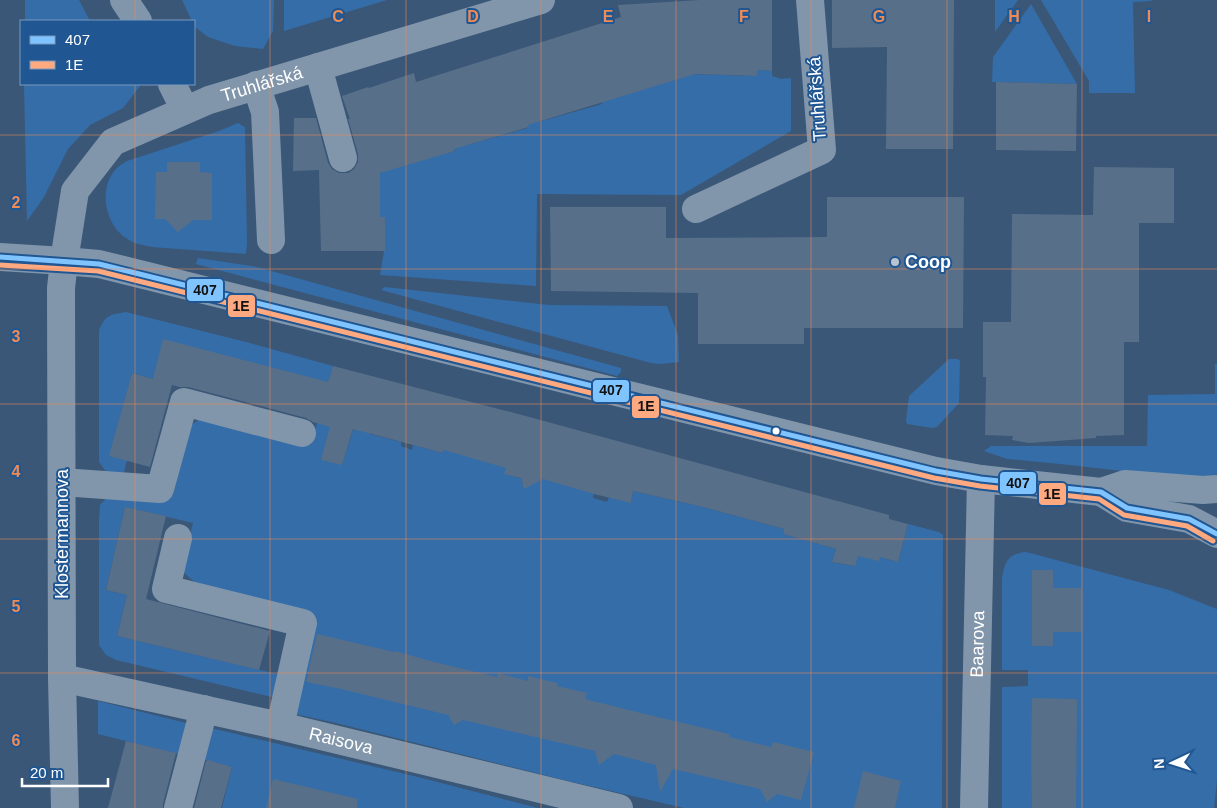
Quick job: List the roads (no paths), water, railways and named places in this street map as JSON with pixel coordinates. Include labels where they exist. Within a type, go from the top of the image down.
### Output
[{"type":"street","points":[[124,0],[137,20]]},
{"type":"street","name":"Truhlářská","points":[[64,261],[75,191],[114,142],[209,100],[541,0]]},
{"type":"street","name":"Truhlářská","points":[[696,209],[822,150],[810,0]]},
{"type":"street","points":[[318,67],[343,158]]},
{"type":"street","points":[[172,85],[185,110]]},
{"type":"street","points":[[256,85],[265,112],[271,240]]},
{"type":"street","points":[[0,257],[99,264],[936,471],[981,479],[1101,492],[1125,484],[1203,490],[1217,489]]},
{"type":"street","name":"Klostermannova","points":[[64,261],[61,288],[62,678],[65,808]]},
{"type":"street","points":[[62,482],[160,489],[184,402],[302,432]]},
{"type":"street","name":"Baarova","points":[[974,808],[981,479]]},
{"type":"street","points":[[1101,492],[1127,508],[1189,519],[1217,534]]},
{"type":"street","points":[[1217,511],[1217,520]]},
{"type":"street","points":[[178,538],[166,589],[303,623],[280,726]]},
{"type":"street","name":"Raisova","points":[[62,678],[280,726],[618,808]]},
{"type":"street","points":[[178,808],[204,709]]},
{"type":"place","name":"Coop","points":[[895,262]]}]
